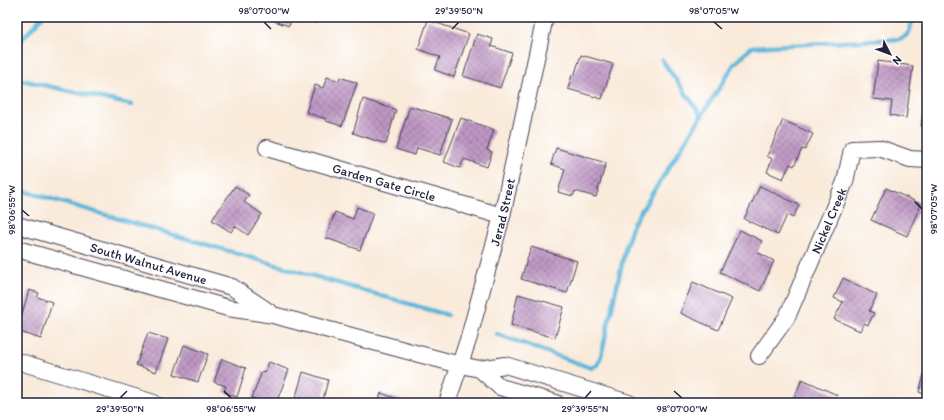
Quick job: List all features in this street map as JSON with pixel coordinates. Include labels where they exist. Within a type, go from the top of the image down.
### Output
[{"type":"street","name":"Jerad Street","points":[[447,403],[469,337],[502,216],[541,18]]},
{"type":"street","name":"Garden Gate Circle","points":[[267,148],[502,216]]},
{"type":"street","name":"Nickel Creek","points":[[759,356],[787,317],[845,182],[852,149],[879,148],[910,159],[927,160]]},
{"type":"street","name":"South Walnut Avenue","points":[[17,224],[232,286],[273,315]]},
{"type":"street","name":"South Walnut Avenue","points":[[17,248],[228,308],[273,315],[480,369],[505,365],[629,403]]},
{"type":"street","points":[[17,361],[154,403]]},
{"type":"street","name":"South Walnut Avenue","points":[[480,369],[500,387],[556,403]]},
{"type":"building","points":[[276,17],[292,17],[289,26],[274,21]]},
{"type":"building","points":[[298,17],[317,17],[315,23]]},
{"type":"building","points":[[428,20],[469,34],[454,77],[435,70],[440,57],[418,49]]},
{"type":"building","points":[[477,34],[493,39],[491,46],[512,53],[500,88],[463,76]]},
{"type":"building","points":[[581,55],[613,64],[602,99],[568,89],[572,75],[574,76]]},
{"type":"building","points":[[878,61],[913,66],[906,118],[890,115],[892,101],[873,99]]},
{"type":"building","points":[[327,77],[339,81],[340,77],[357,83],[342,126],[306,112],[315,85],[323,88]]},
{"type":"building","points":[[927,94],[927,127],[921,126]]},
{"type":"building","points":[[363,99],[396,110],[386,144],[353,133]]},
{"type":"building","points":[[410,106],[452,119],[440,155],[417,148],[415,155],[396,149]]},
{"type":"building","points":[[461,118],[494,130],[487,150],[492,152],[487,167],[464,159],[460,168],[444,162]]},
{"type":"building","points":[[783,120],[813,134],[805,150],[802,149],[794,166],[790,164],[783,179],[767,172],[772,159],[767,156]]},
{"type":"building","points":[[556,148],[606,163],[596,197],[575,191],[573,196],[558,192],[565,169],[551,164]]},
{"type":"building","points":[[235,186],[249,195],[244,202],[262,214],[248,235],[235,226],[231,232],[212,220]]},
{"type":"building","points":[[760,186],[799,205],[793,218],[787,215],[778,235],[744,219]]},
{"type":"building","points":[[886,188],[921,204],[907,236],[871,220]]},
{"type":"building","points":[[357,207],[373,213],[360,250],[326,238],[335,212],[353,219]]},
{"type":"building","points":[[740,230],[762,241],[757,252],[774,261],[760,291],[720,272]]},
{"type":"building","points":[[531,247],[577,261],[567,293],[521,279]]},
{"type":"building","points":[[843,278],[877,295],[869,311],[874,313],[868,325],[864,323],[860,331],[834,319],[843,302],[834,298]]},
{"type":"building","points":[[693,282],[732,299],[718,330],[680,313]]},
{"type":"building","points":[[29,290],[39,293],[37,297],[52,302],[41,339],[17,331]]},
{"type":"building","points":[[518,294],[564,307],[555,338],[511,325]]},
{"type":"building","points":[[148,333],[168,339],[156,372],[136,365]]},
{"type":"building","points":[[184,345],[208,354],[198,382],[174,374]]},
{"type":"building","points":[[222,359],[246,368],[237,397],[224,392],[226,386],[214,382]]},
{"type":"building","points":[[269,362],[289,370],[276,403],[266,403],[252,398],[262,371],[265,373]]},
{"type":"building","points":[[927,366],[927,395],[919,392]]},
{"type":"building","points":[[303,372],[328,380],[322,403],[294,403]]},
{"type":"building","points":[[802,379],[837,395],[834,403],[792,403]]},
{"type":"building","points":[[381,393],[409,403],[378,403]]},
{"type":"waterway","points":[[17,45],[42,17]]},
{"type":"waterway","points":[[497,334],[591,368],[597,365],[601,356],[626,246],[633,224],[735,63],[752,47],[903,38],[908,34],[913,17]]},
{"type":"waterway","points":[[662,60],[702,116]]},
{"type":"waterway","points":[[17,79],[132,105]]},
{"type":"waterway","points":[[17,189],[447,315]]}]
